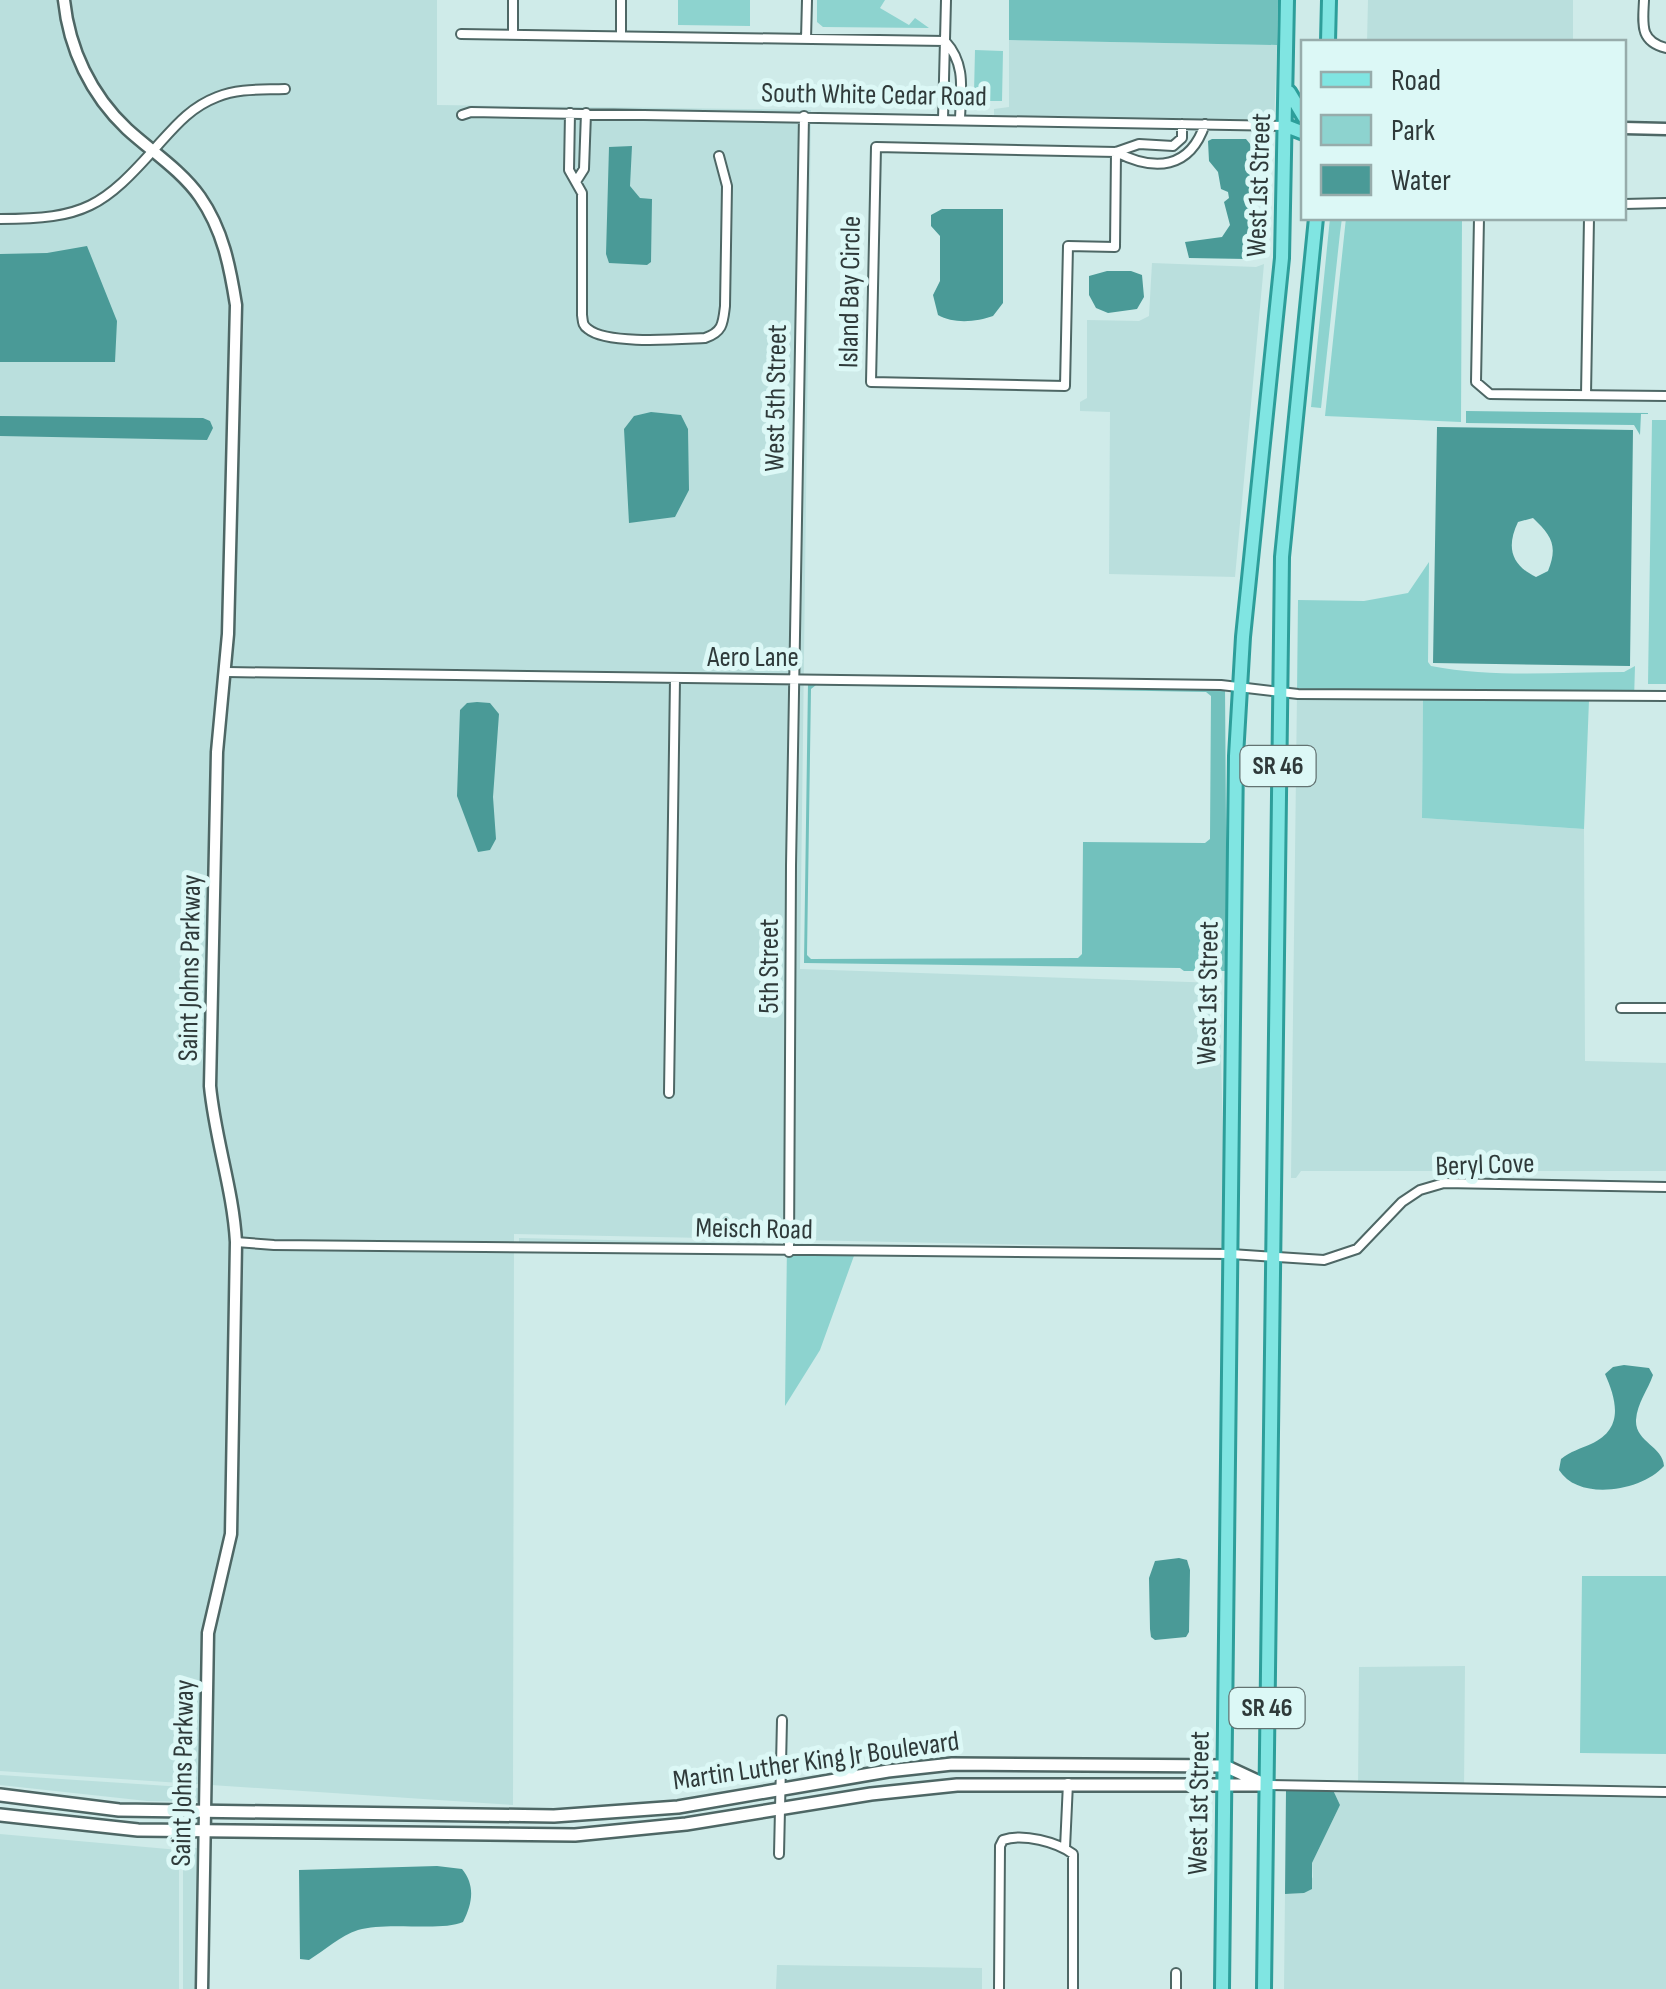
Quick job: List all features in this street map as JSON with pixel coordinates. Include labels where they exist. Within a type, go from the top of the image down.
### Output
[{"type":"main road","name":"West 1st Street","points":[[1222,1989],[1236,774],[1250,565],[1278,318],[1287,0]]},
{"type":"main road","points":[[1328,40],[1329,0]]},
{"type":"main road","points":[[1286,85],[1301,115]]},
{"type":"main road","points":[[1286,126],[1301,132]]},
{"type":"main road","name":"West 1st Street","points":[[1264,1989],[1279,692],[1284,526],[1316,220]]},
{"type":"main road","name":"Martin Luther King Jr Boulevard","points":[[0,1796],[120,1810],[554,1816],[678,1807],[952,1764],[1225,1766],[1266,1784]]},
{"type":"main road","name":"Martin Luther King Jr Boulevard","points":[[0,1815],[70,1824],[204,1831],[575,1835],[686,1824],[872,1794],[957,1785],[1266,1784]]},
{"type":"main road","points":[[371,1833],[384,1826],[444,1827],[454,1815]]},
{"type":"street","name":"Saint Johns Parkway","points":[[64,0],[72,39],[93,88],[125,127],[201,198],[220,232],[236,306],[226,672],[217,752],[210,1086],[214,1124],[234,1203],[236,1242],[231,1534],[208,1633],[202,1989]]},
{"type":"street","points":[[513,35],[514,0]]},
{"type":"street","points":[[621,0],[621,36]]},
{"type":"street","points":[[806,0],[806,39]]},
{"type":"street","points":[[944,119],[946,0]]},
{"type":"street","points":[[1644,0],[1643,34],[1652,44],[1666,48]]},
{"type":"street","points":[[461,34],[945,41],[962,67],[960,119]]},
{"type":"street","points":[[0,218],[54,218],[86,208],[126,182],[182,118],[234,91],[285,89]]},
{"type":"street","points":[[570,113],[570,170],[582,193],[582,315],[586,328],[619,338],[706,338],[718,334],[723,325],[727,186],[719,156]]},
{"type":"street","name":"South White Cedar Road","points":[[462,114],[1286,126]]},
{"type":"street","points":[[577,180],[584,169],[586,114]]},
{"type":"street","name":"West 5th Street","points":[[795,680],[804,116]]},
{"type":"street","name":"Island Bay Circle","points":[[1116,152],[1115,247],[1068,246],[1066,386],[870,382],[876,147],[1116,152],[1139,144],[1173,146],[1182,138],[1182,124]]},
{"type":"street","name":"Island Bay Circle","points":[[1116,152],[1141,163],[1173,162],[1191,152],[1199,142],[1204,124]]},
{"type":"street","points":[[1626,128],[1666,128]]},
{"type":"street","points":[[570,152],[584,152]]},
{"type":"street","points":[[1626,204],[1666,204]]},
{"type":"street","points":[[1479,220],[1476,382],[1490,394],[1666,396]]},
{"type":"street","points":[[1586,395],[1589,220]]},
{"type":"street","name":"Aero Lane","points":[[226,672],[1666,696]]},
{"type":"street","points":[[669,1094],[676,679]]},
{"type":"street","name":"5th Street","points":[[789,1252],[795,680]]},
{"type":"street","points":[[1621,1008],[1666,1008]]},
{"type":"street","name":"Beryl Cove","points":[[1271,1258],[1338,1258],[1358,1249],[1402,1202],[1420,1190],[1444,1183],[1666,1186]]},
{"type":"street","name":"Meisch Road","points":[[236,1242],[789,1252],[1230,1254],[1271,1258]]},
{"type":"street","points":[[779,1854],[782,1720]]},
{"type":"street","points":[[1065,1848],[1068,1783]]},
{"type":"street","points":[[1266,1784],[1666,1792]]},
{"type":"street","points":[[1000,1989],[1000,1846],[1012,1837],[1037,1840],[1073,1854],[1073,1989]]},
{"type":"street","points":[[1176,1974],[1176,1989]]},
{"type":"shaded area","points":[[0,0],[437,0],[437,105],[811,110],[800,969],[1219,983],[1226,1249],[514,1234],[513,1805],[0,1771]]},
{"type":"shaded area","points":[[1009,0],[1278,0],[1277,45],[1009,40]]},
{"type":"shaded area","points":[[1368,0],[1573,0],[1573,40],[1367,40]]},
{"type":"shaded area","points":[[1009,40],[1277,45],[1274,125],[994,121],[994,109],[1009,107]]},
{"type":"shaded area","points":[[1152,263],[1256,267],[1264,264],[1235,577],[1109,574],[1110,412],[1080,411],[1080,402],[1087,398],[1087,320],[1139,321],[1149,316]]},
{"type":"shaded area","points":[[1466,411],[1648,414],[1641,414],[1640,435],[1634,425],[1466,423]]},
{"type":"shaded area","points":[[808,683],[1225,686],[1227,971],[804,963]],"holes":[[[816,685],[1206,692],[1211,696],[1210,839],[1205,843],[1083,842],[1082,954],[1078,958],[811,959],[807,955],[811,689]]]},
{"type":"shaded area","points":[[1297,694],[1423,696],[1422,818],[1584,829],[1585,1061],[1666,1063],[1666,1171],[1301,1171],[1291,1178]]},
{"type":"shaded area","points":[[519,1238],[787,1244],[786,1253],[519,1248]]},
{"type":"shaded area","points":[[1465,1666],[1464,1792],[1666,1795],[1666,1989],[1284,1989],[1285,1894],[1303,1893],[1313,1877],[1312,1863],[1340,1805],[1333,1790],[1358,1790],[1359,1667]]},
{"type":"shaded area","points":[[0,1775],[199,1788],[199,1802],[147,1801],[0,1785]]},
{"type":"shaded area","points":[[0,1834],[179,1850],[179,1989],[0,1989]]},
{"type":"shaded area","points":[[183,1848],[198,1848],[197,1989],[183,1989]]},
{"type":"shaded area","points":[[777,1965],[982,1968],[982,1989],[776,1989]]},
{"type":"green space","points":[[678,0],[750,0],[750,26],[678,25]]},
{"type":"green space","points":[[817,0],[885,0],[880,8],[909,25],[915,18],[929,28],[823,27],[817,22]]},
{"type":"green space","points":[[975,50],[1003,51],[1002,101],[980,101],[974,93]]},
{"type":"green space","points":[[1330,220],[1342,220],[1321,408],[1311,407]]},
{"type":"green space","points":[[1346,220],[1462,220],[1461,422],[1325,416]]},
{"type":"green space","points":[[1652,420],[1666,420],[1666,684],[1648,684]]},
{"type":"green space","points":[[1429,562],[1431,666],[1527,674],[1624,672],[1635,666],[1634,700],[1589,700],[1584,829],[1422,818],[1423,697],[1297,694],[1298,600],[1364,601],[1408,593]]},
{"type":"green space","points":[[787,1244],[855,1245],[855,1253],[820,1350],[785,1406]]},
{"type":"green space","points":[[1582,1576],[1666,1576],[1666,1754],[1580,1753]]},
{"type":"water","points":[[1246,139],[1255,150],[1247,259],[1189,258],[1185,242],[1222,237],[1230,225],[1224,202],[1229,198],[1228,192],[1221,189],[1218,172],[1209,161],[1208,141]]},
{"type":"water","points":[[632,146],[630,186],[640,198],[652,199],[651,262],[647,265],[609,263],[606,254],[609,147]]},
{"type":"water","points":[[942,209],[1003,209],[1003,303],[993,316],[965,321],[938,315],[933,295],[940,281],[940,236],[931,226],[931,215]]},
{"type":"water","points":[[87,246],[117,321],[115,362],[0,362],[0,254],[47,253]]},
{"type":"water","points":[[1107,271],[1142,275],[1144,297],[1137,309],[1108,313],[1096,308],[1089,295],[1089,276]]},
{"type":"water","points":[[651,412],[681,415],[688,429],[689,490],[675,517],[629,523],[624,429],[634,416]]},
{"type":"water","points":[[0,416],[203,418],[213,428],[207,440],[0,436]]},
{"type":"water","points":[[1437,427],[1633,430],[1630,666],[1433,663]],"holes":[[[1533,518],[1549,536],[1553,555],[1548,571],[1536,577],[1516,561],[1512,547],[1518,522]]]},
{"type":"water","points":[[467,703],[490,703],[499,714],[493,797],[496,839],[490,850],[478,852],[457,796],[460,710]]},
{"type":"water","points":[[1624,1365],[1649,1368],[1653,1375],[1636,1420],[1640,1434],[1659,1453],[1664,1466],[1654,1475],[1626,1487],[1581,1486],[1559,1470],[1561,1459],[1609,1431],[1615,1404],[1605,1374]]},
{"type":"water","points":[[1187,1560],[1190,1570],[1189,1632],[1186,1637],[1155,1640],[1150,1629],[1149,1578],[1155,1561]]},
{"type":"water","points":[[1286,1790],[1333,1790],[1340,1805],[1312,1863],[1312,1889],[1304,1893],[1285,1894]]},
{"type":"water","points":[[437,1866],[462,1869],[466,1875],[471,1895],[463,1922],[370,1927],[339,1939],[309,1960],[300,1959],[299,1870]]}]
